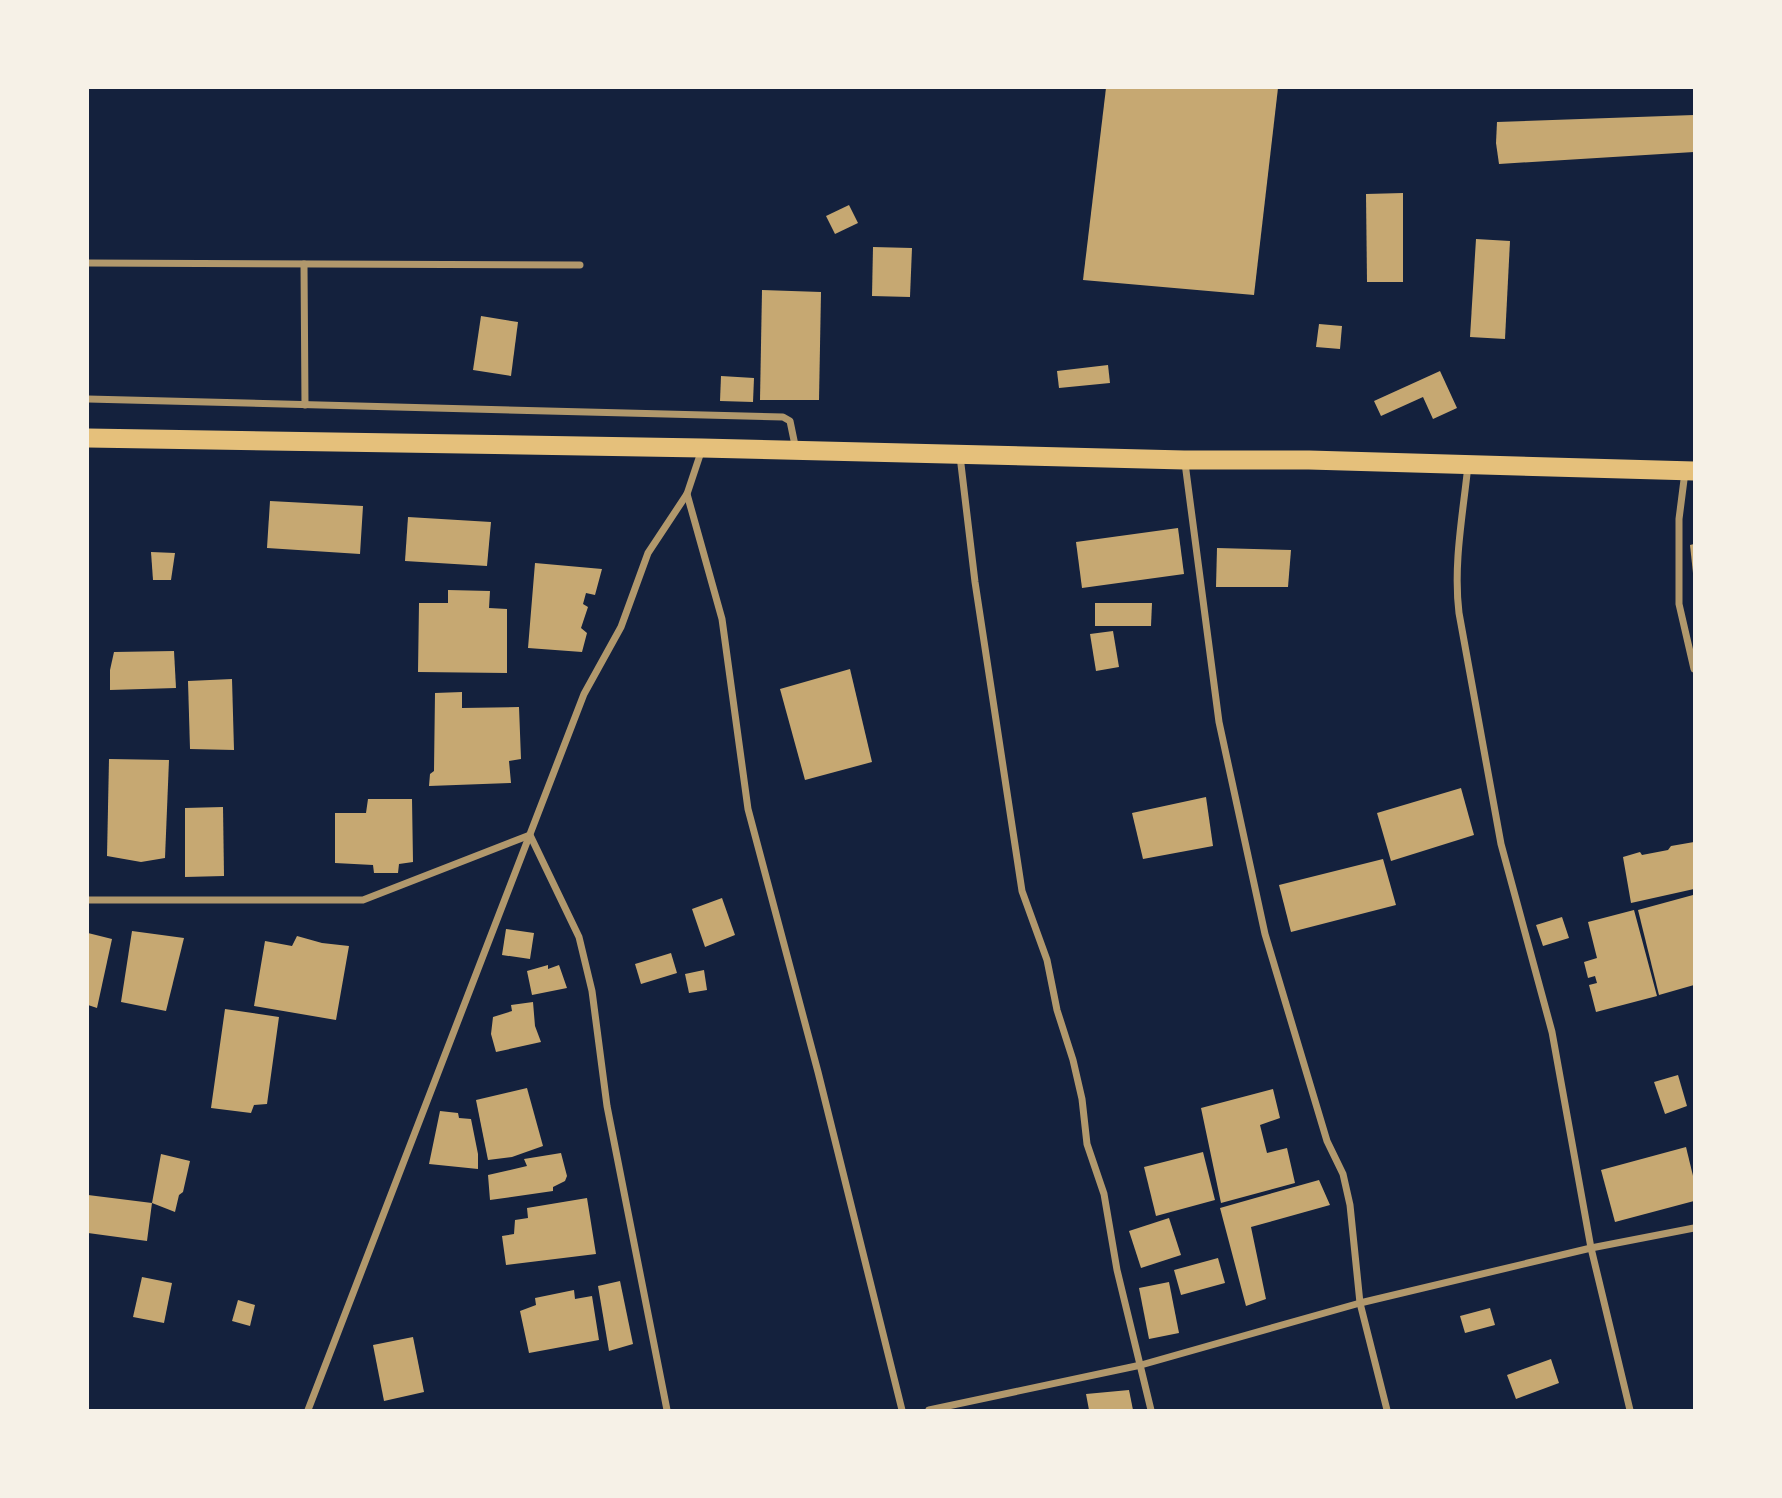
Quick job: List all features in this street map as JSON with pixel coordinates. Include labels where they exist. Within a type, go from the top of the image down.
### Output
[{"type":"highway","points":[[88,438],[702,448],[1184,460],[1309,460],[1690,471]]},
{"type":"street","points":[[88,263],[580,265]]},
{"type":"street","points":[[304,264],[306,405]]},
{"type":"street","points":[[88,399],[783,416],[790,421],[796,450]]},
{"type":"street","points":[[308,1410],[584,694],[621,627],[648,553],[687,494],[702,448]]},
{"type":"street","points":[[960,454],[975,582],[1021,891],[1047,960],[1057,1010],[1073,1060],[1082,1099],[1087,1144],[1104,1194],[1115,1259],[1151,1410]]},
{"type":"street","points":[[1184,460],[1219,722],[1265,934],[1327,1141],[1343,1174],[1350,1205],[1360,1303],[1387,1410]]},
{"type":"street","points":[[1468,465],[1457,556],[1459,613],[1501,845],[1552,1032],[1591,1248],[1630,1410]]},
{"type":"street","points":[[1690,471],[1679,519],[1679,604],[1695,669]]},
{"type":"street","points":[[687,494],[722,619],[748,808],[822,1086],[902,1410]]},
{"type":"street","points":[[88,900],[363,900],[530,835]]},
{"type":"street","points":[[530,835],[579,937],[592,991],[607,1106],[667,1410]]},
{"type":"street","points":[[929,1410],[1141,1366],[1360,1303],[1591,1248],[1695,1228]]},
{"type":"building","points":[[1106,88],[1278,88],[1254,295],[1083,280]]},
{"type":"building","points":[[1694,115],[1694,152],[1499,164],[1497,122]]},
{"type":"building","points":[[1403,193],[1403,282],[1367,282],[1366,194]]},
{"type":"building","points":[[849,205],[858,223],[835,234],[826,216]]},
{"type":"building","points":[[1476,239],[1510,241],[1505,339],[1470,337]]},
{"type":"building","points":[[873,247],[912,248],[910,297],[872,296]]},
{"type":"building","points":[[762,290],[821,292],[819,400],[760,400]]},
{"type":"building","points":[[481,316],[518,322],[511,376],[473,370]]},
{"type":"building","points":[[1319,324],[1342,326],[1340,349],[1316,347]]},
{"type":"building","points":[[1108,365],[1110,383],[1059,388],[1057,371]]},
{"type":"building","points":[[1440,371],[1457,408],[1433,419],[1423,397],[1381,416],[1374,401]]},
{"type":"building","points":[[721,376],[754,378],[753,402],[720,401]]},
{"type":"building","points":[[270,501],[363,506],[360,554],[267,548]]},
{"type":"building","points":[[408,517],[491,522],[487,566],[405,561]]},
{"type":"building","points":[[1178,528],[1184,574],[1082,588],[1076,542]]},
{"type":"building","points":[[1694,544],[1694,573],[1693,573],[1690,545]]},
{"type":"building","points":[[1217,548],[1291,550],[1288,587],[1216,587]]},
{"type":"building","points":[[151,552],[175,553],[171,580],[153,580]]},
{"type":"building","points":[[535,563],[602,569],[595,595],[586,593],[583,604],[588,607],[581,628],[587,633],[582,652],[528,648]]},
{"type":"building","points":[[448,590],[490,591],[489,608],[507,609],[507,673],[418,672],[419,603],[448,603]]},
{"type":"building","points":[[1095,603],[1152,603],[1151,626],[1095,626]]},
{"type":"building","points":[[1113,631],[1119,667],[1096,671],[1090,634]]},
{"type":"building","points":[[174,651],[176,688],[110,690],[114,652]]},
{"type":"building","points":[[850,669],[872,762],[805,780],[780,689]]},
{"type":"building","points":[[232,679],[234,750],[190,749],[188,681]]},
{"type":"building","points":[[462,692],[462,708],[519,707],[521,759],[509,761],[511,783],[429,786],[430,774],[434,771],[435,693]]},
{"type":"building","points":[[109,759],[169,760],[165,858],[141,862],[107,856]]},
{"type":"building","points":[[1461,788],[1474,835],[1391,861],[1377,813]]},
{"type":"building","points":[[1206,797],[1213,846],[1143,859],[1132,813]]},
{"type":"building","points":[[368,799],[412,799],[413,862],[399,864],[398,873],[374,873],[373,865],[335,863],[335,813],[366,813]]},
{"type":"building","points":[[223,807],[224,876],[185,877],[185,808]]},
{"type":"building","points":[[1694,842],[1694,889],[1631,903],[1623,857],[1640,852],[1642,855],[1668,850],[1671,846]]},
{"type":"building","points":[[1383,859],[1396,905],[1291,932],[1279,885]]},
{"type":"building","points":[[1693,895],[1694,985],[1659,995],[1638,910]]},
{"type":"building","points":[[722,898],[735,935],[705,947],[692,909]]},
{"type":"building","points":[[1634,910],[1657,996],[1596,1012],[1589,985],[1597,983],[1595,976],[1588,978],[1584,962],[1597,958],[1588,922]]},
{"type":"building","points":[[1562,917],[1569,938],[1543,946],[1536,925]]},
{"type":"building","points":[[506,929],[534,933],[530,959],[502,955]]},
{"type":"building","points":[[132,931],[184,938],[166,1011],[121,1002]]},
{"type":"building","points":[[88,933],[112,939],[97,1008],[88,1005]]},
{"type":"building","points":[[297,936],[322,943],[349,946],[336,1020],[254,1006],[265,941],[292,946]]},
{"type":"building","points":[[671,953],[677,973],[641,984],[635,964]]},
{"type":"building","points":[[548,965],[548,969],[559,965],[567,988],[532,995],[527,971]]},
{"type":"building","points":[[704,970],[707,990],[689,993],[685,974]]},
{"type":"building","points":[[533,1002],[535,1026],[541,1042],[496,1052],[491,1034],[493,1017],[512,1011],[511,1005]]},
{"type":"building","points":[[225,1009],[279,1017],[267,1104],[254,1105],[251,1113],[211,1108]]},
{"type":"building","points":[[1678,1075],[1687,1106],[1665,1114],[1654,1082]]},
{"type":"building","points":[[527,1088],[543,1146],[512,1157],[488,1160],[476,1100]]},
{"type":"building","points":[[1273,1089],[1280,1118],[1260,1125],[1267,1153],[1287,1148],[1295,1183],[1221,1203],[1201,1108]]},
{"type":"building","points":[[440,1111],[458,1113],[459,1118],[471,1119],[478,1169],[429,1164]]},
{"type":"building","points":[[1686,1147],[1694,1180],[1694,1201],[1615,1222],[1601,1170]]},
{"type":"building","points":[[1203,1152],[1215,1200],[1156,1216],[1144,1167]]},
{"type":"building","points":[[561,1153],[567,1176],[565,1181],[553,1187],[553,1191],[490,1200],[488,1175],[527,1166],[524,1159]]},
{"type":"building","points":[[161,1154],[190,1161],[175,1212],[152,1203]]},
{"type":"building","points":[[1319,1180],[1330,1205],[1251,1227],[1266,1299],[1246,1306],[1220,1208]]},
{"type":"building","points":[[88,1195],[152,1203],[147,1241],[88,1233]]},
{"type":"building","points":[[587,1198],[596,1254],[506,1265],[502,1236],[514,1234],[515,1220],[528,1218],[527,1208]]},
{"type":"building","points":[[1169,1218],[1181,1255],[1141,1268],[1129,1231]]},
{"type":"building","points":[[1218,1258],[1225,1283],[1181,1295],[1174,1270]]},
{"type":"building","points":[[142,1277],[172,1283],[164,1323],[133,1317]]},
{"type":"building","points":[[620,1281],[633,1344],[609,1351],[598,1286]]},
{"type":"building","points":[[1169,1282],[1179,1333],[1149,1339],[1139,1288]]},
{"type":"building","points":[[574,1290],[575,1299],[592,1296],[599,1340],[529,1353],[520,1311],[536,1305],[535,1298]]},
{"type":"building","points":[[238,1300],[255,1305],[250,1326],[232,1321]]},
{"type":"building","points":[[1490,1308],[1495,1325],[1465,1333],[1460,1316]]},
{"type":"building","points":[[413,1337],[424,1392],[384,1401],[373,1345]]},
{"type":"building","points":[[1551,1359],[1559,1383],[1516,1399],[1507,1375]]},
{"type":"building","points":[[1129,1390],[1133,1410],[1089,1410],[1086,1394]]}]
